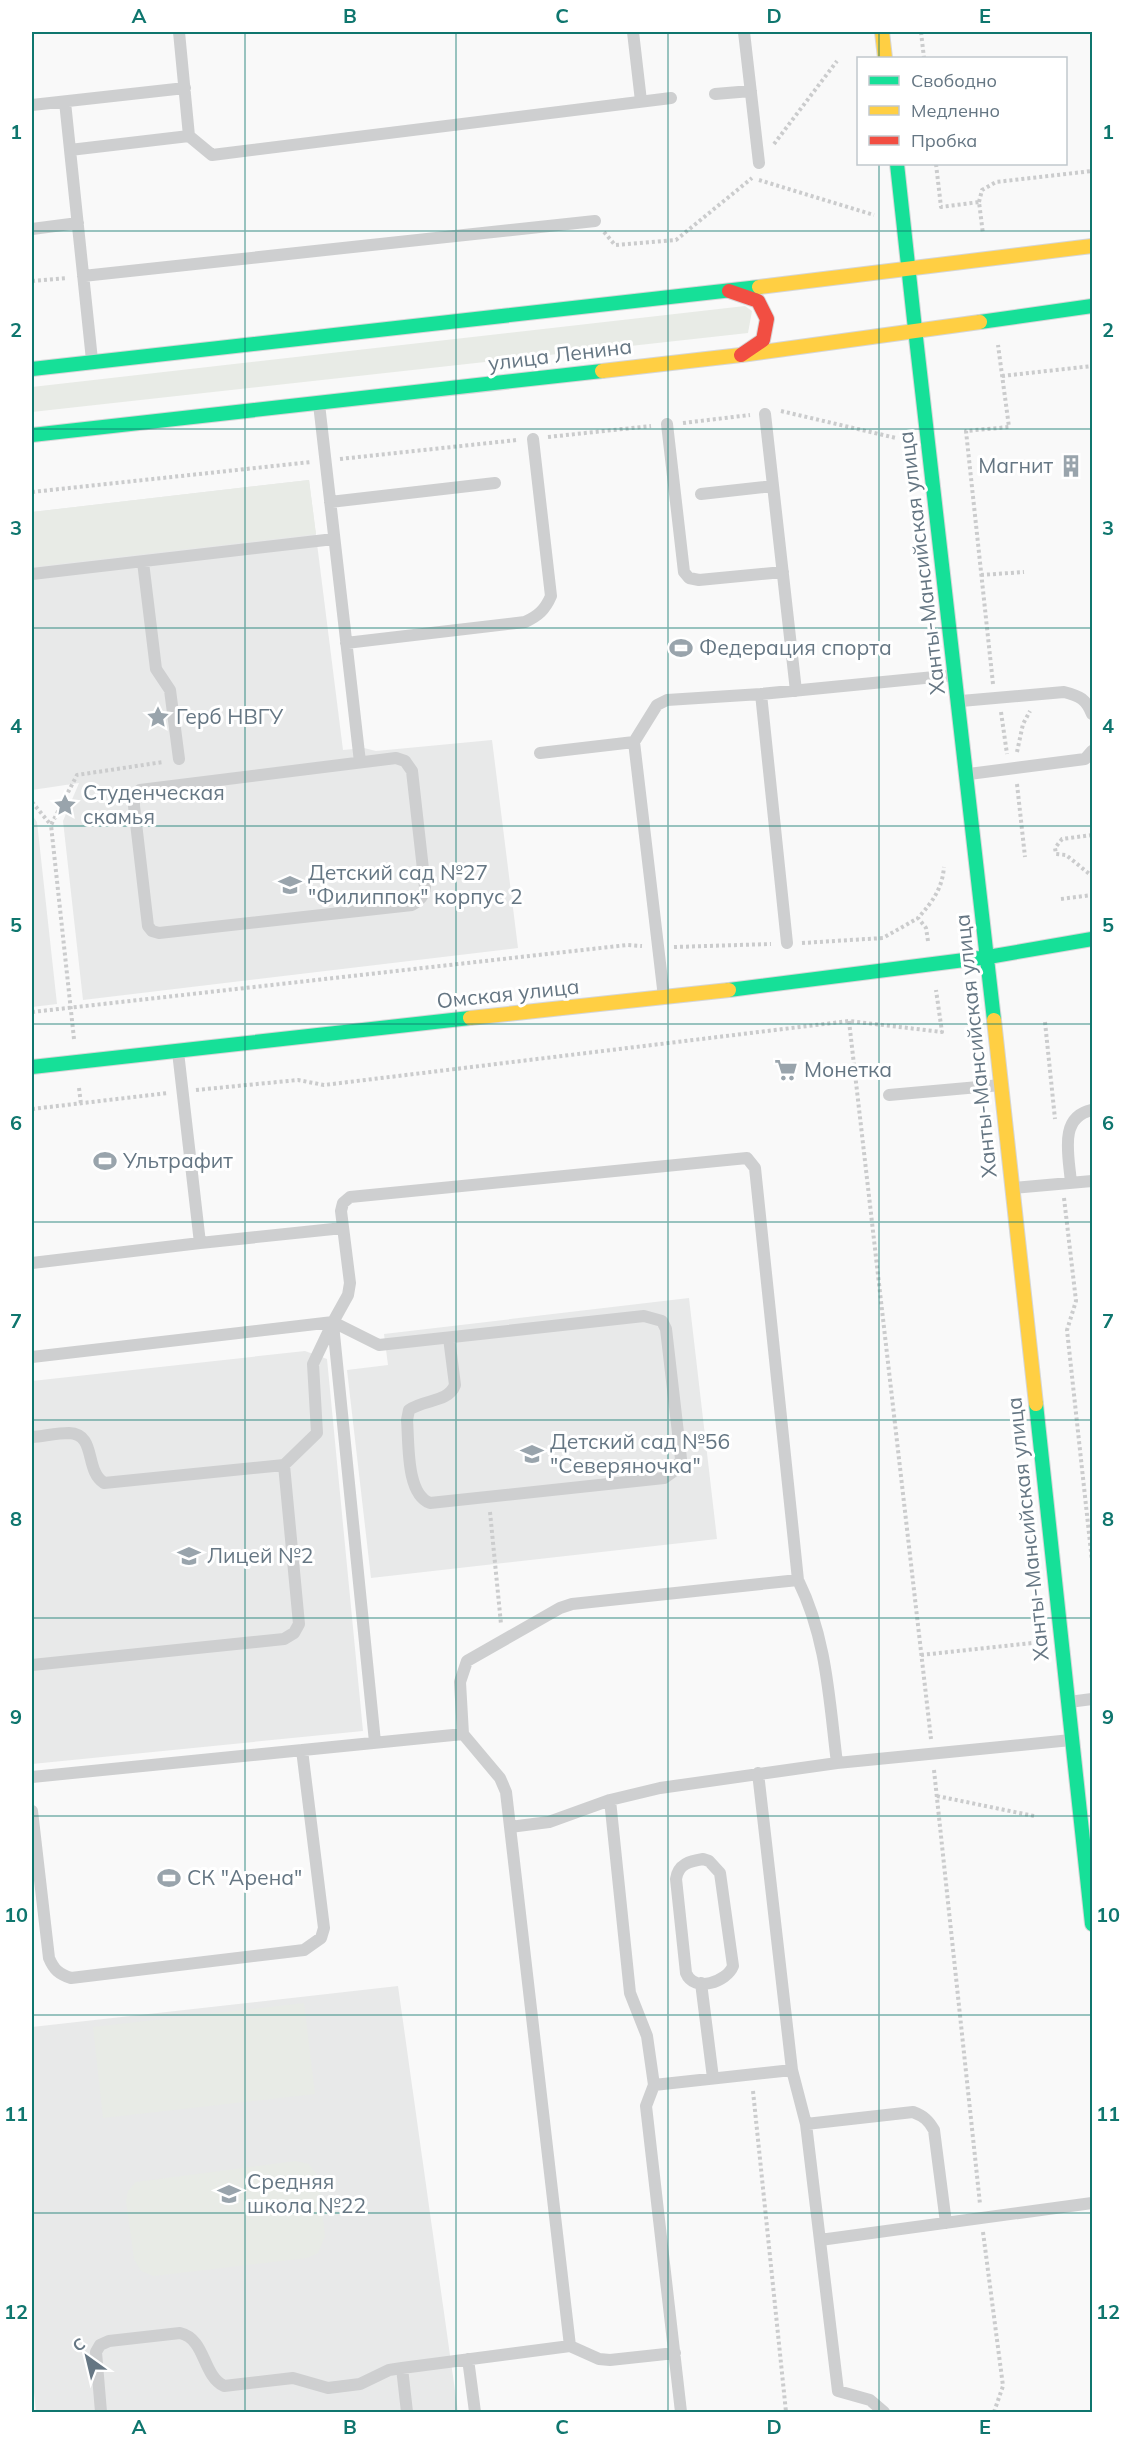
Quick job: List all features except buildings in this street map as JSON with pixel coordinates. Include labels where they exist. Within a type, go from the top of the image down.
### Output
[{"type":"main road","points":[[882,32],[885,57]]},
{"type":"main road","name":"Ханты-Мансийская улица","points":[[897,165],[960,701],[1072,1740],[1088,1849],[1092,1924]]},
{"type":"main road","name":"улица Ленина","points":[[32,369],[729,291],[1092,246]]},
{"type":"main road","points":[[729,291],[758,301],[767,319],[766,333],[762,340],[741,355]]},
{"type":"main road","name":"улица Ленина","points":[[32,435],[741,355],[994,317],[1092,306]]},
{"type":"main road","name":"Омская улица","points":[[32,1067],[664,998],[988,957],[1092,939]]},
{"type":"lane","points":[[179,32],[189,136],[212,155],[671,98]]},
{"type":"lane","points":[[633,32],[641,101]]},
{"type":"lane","points":[[744,32],[759,163]]},
{"type":"lane","points":[[32,105],[185,88]]},
{"type":"lane","points":[[715,94],[751,91]]},
{"type":"lane","points":[[65,102],[92,362]]},
{"type":"lane","points":[[70,150],[189,136]]},
{"type":"lane","points":[[83,276],[595,221]]},
{"type":"lane","points":[[32,229],[78,223]]},
{"type":"lane","points":[[319,404],[360,762]]},
{"type":"lane","points":[[765,414],[796,691]]},
{"type":"lane","points":[[667,424],[684,572],[689,578],[699,580],[783,572]]},
{"type":"lane","points":[[346,643],[525,622],[538,616],[546,607],[550,596],[533,439]]},
{"type":"lane","points":[[330,502],[495,483]]},
{"type":"lane","points":[[701,494],[773,486]]},
{"type":"lane","points":[[32,574],[334,539]]},
{"type":"lane","points":[[143,562],[156,669],[170,690],[179,759]]},
{"type":"lane","points":[[664,998],[634,742],[657,705],[667,700],[796,691],[957,675]]},
{"type":"lane","points":[[960,701],[1064,692],[1080,696],[1087,702],[1092,714]]},
{"type":"lane","points":[[761,694],[787,943]]},
{"type":"lane","points":[[540,753],[634,742]]},
{"type":"lane","points":[[968,774],[1085,759],[1092,751]]},
{"type":"lane","points":[[396,759],[410,765],[425,887],[424,895],[419,900],[412,905],[152,931],[148,926],[134,806],[134,796],[140,790],[360,762],[396,759]]},
{"type":"lane","points":[[178,1052],[200,1244]]},
{"type":"lane","points":[[889,1095],[1002,1085]]},
{"type":"lane","points":[[1067,1183],[1068,1135],[1072,1122],[1081,1114],[1092,1110]]},
{"type":"lane","points":[[32,1437],[71,1433],[80,1436],[87,1443],[92,1470],[96,1478],[104,1483],[284,1465],[317,1433],[319,1427],[313,1364],[348,1295],[350,1283],[343,1228],[343,1203],[350,1197],[747,1158],[755,1168],[798,1580],[813,1610],[824,1651],[837,1763]]},
{"type":"lane","points":[[1013,1188],[1092,1181]]},
{"type":"lane","points":[[32,1263],[343,1228]]},
{"type":"lane","points":[[32,1357],[333,1323],[379,1345],[644,1316],[662,1321],[666,1329],[681,1459],[672,1474],[664,1478],[430,1503],[421,1500],[413,1486],[407,1420],[409,1410],[416,1405],[448,1396],[452,1392],[454,1385],[449,1338]]},
{"type":"lane","points":[[333,1323],[375,1742]]},
{"type":"lane","points":[[32,1665],[284,1639],[294,1633],[299,1624],[284,1465]]},
{"type":"lane","points":[[570,2346],[506,1791],[500,1778],[463,1734],[460,1682],[462,1669],[467,1660],[572,1604],[798,1580]]},
{"type":"lane","points":[[1068,1702],[1092,1699]]},
{"type":"lane","points":[[32,1777],[463,1734]]},
{"type":"lane","points":[[510,1827],[549,1822],[610,1800],[660,1788],[837,1763],[1072,1740]]},
{"type":"lane","points":[[32,1811],[49,1958],[53,1968],[61,1974],[71,1978],[304,1950],[321,1938],[324,1928],[302,1750]]},
{"type":"lane","points":[[759,1773],[792,2070],[806,2124],[838,2391],[870,2400],[884,2412]]},
{"type":"lane","points":[[610,1800],[630,1993],[647,2036],[654,2085],[645,2106],[681,2412]]},
{"type":"lane","points":[[703,1859],[709,1861],[720,1872],[733,1966],[728,1976],[722,1980],[701,1983],[692,1982],[686,1973],[676,1879],[677,1872],[682,1866],[690,1861],[703,1859]]},
{"type":"lane","points":[[701,1983],[713,2078]]},
{"type":"lane","points":[[654,2085],[792,2070]]},
{"type":"lane","points":[[806,2124],[913,2112],[920,2114],[934,2130],[946,2223]]},
{"type":"lane","points":[[820,2240],[1092,2203]]},
{"type":"lane","points":[[101,2412],[96,2352],[100,2345],[109,2341],[180,2334],[189,2336],[195,2341],[214,2379],[224,2386],[293,2378],[328,2388],[360,2384],[389,2370],[570,2346],[610,2360],[675,2353]]},
{"type":"lane","points":[[468,2359],[475,2412]]},
{"type":"lane","points":[[402,2368],[407,2412]]},
{"type":"path","points":[[921,32],[924,57]]},
{"type":"path","points":[[595,221],[615,245],[676,240],[754,176],[759,163],[837,61]]},
{"type":"path","points":[[936,165],[941,207],[979,202]]},
{"type":"path","points":[[986,260],[979,202],[982,190],[996,182],[1092,171]]},
{"type":"path","points":[[758,180],[874,215]]},
{"type":"path","points":[[32,281],[83,276]]},
{"type":"path","points":[[994,317],[1009,427],[966,431],[993,685],[1007,753],[1014,768],[1025,856]]},
{"type":"path","points":[[1002,376],[1092,366]]},
{"type":"path","points":[[32,492],[784,411],[896,438]]},
{"type":"path","points":[[981,575],[1024,572]]},
{"type":"path","points":[[1014,768],[1023,724],[1039,694]]},
{"type":"path","points":[[81,1104],[51,825],[77,775],[179,759]]},
{"type":"path","points":[[32,802],[51,825]]},
{"type":"path","points":[[1092,835],[1062,839],[1055,848],[1056,854],[1065,855],[1092,876]]},
{"type":"path","points":[[1061,899],[1092,895]]},
{"type":"path","points":[[32,1012],[627,945],[658,947],[884,938],[918,918]]},
{"type":"path","points":[[32,1109],[298,1080],[324,1085],[849,1021],[942,1032]]},
{"type":"path","points":[[849,1021],[937,1796],[981,2218],[1003,2386],[994,2412]]},
{"type":"path","points":[[1045,1022],[1056,1125]]},
{"type":"path","points":[[1067,1183],[1076,1301],[1067,1330],[1092,1562]]},
{"type":"path","points":[[488,1497],[502,1640]]},
{"type":"path","points":[[921,1655],[1032,1642]]},
{"type":"path","points":[[937,1796],[1034,1816]]},
{"type":"path","points":[[751,2074],[786,2412]]},
{"type":"shaded area","points":[[745,306],[752,311],[748,333],[32,412],[32,387]]},
{"type":"shaded area","points":[[309,480],[343,750],[364,748],[376,751],[492,740],[518,948],[83,1000],[63,821],[79,783],[32,790],[32,512]]},
{"type":"shaded area","points":[[309,480],[316,534],[32,567],[32,512]]},
{"type":"shaded area","points":[[32,815],[37,822],[57,1004],[32,1007]]},
{"type":"shaded area","name":"Детский сад №56 \"Северяночка\"","points":[[689,1298],[717,1539],[371,1578],[347,1370],[388,1365],[384,1334]]},
{"type":"shaded area","name":"Лицей №2","points":[[305,1351],[327,1359],[363,1731],[32,1764],[32,1381]]},
{"type":"shaded area","name":"Средняя школа №22","points":[[398,1986],[458,2412],[36,2412],[32,2372],[32,2027]]},
{"type":"shaded area","points":[[304,2003],[315,2094],[103,2118],[93,2027]]},
{"type":"shaded area","points":[[295,2161],[309,2164],[318,2176],[325,2236],[318,2253],[307,2258],[154,2276],[141,2271],[134,2259],[126,2201],[128,2191],[136,2182]]},
{"type":"traffic: fast","points":[[897,165],[915,329]]},
{"type":"traffic: fast","points":[[32,369],[759,287]]},
{"type":"traffic: fast","points":[[980,322],[1092,306]]},
{"type":"traffic: fast","points":[[915,329],[994,1020]]},
{"type":"traffic: fast","points":[[32,435],[602,371]]},
{"type":"traffic: fast","points":[[729,990],[988,957],[1092,939]]},
{"type":"traffic: fast","points":[[32,1067],[470,1018]]},
{"type":"traffic: fast","points":[[1036,1404],[1092,1924]]},
{"type":"traffic: slow","points":[[882,32],[885,57]]},
{"type":"traffic: slow","points":[[759,287],[1092,246]]},
{"type":"traffic: slow","points":[[602,371],[741,355],[980,322]]},
{"type":"traffic: slow","points":[[470,1018],[729,990]]},
{"type":"traffic: slow","points":[[994,1020],[1036,1404]]},
{"type":"traffic: jam","points":[[729,291],[758,301],[767,319],[763,340],[741,355]]},
{"type":"place","name":"Магнит","points":[[1071,466]]},
{"type":"place","name":"Федерация спорта","points":[[681,648]]},
{"type":"place","name":"Герб НВГУ","points":[[158,717]]},
{"type":"place","name":"Студенческая скамья","points":[[65,805]]},
{"type":"place","name":"Детский сад №27 \"Филиппок\" корпус 2","points":[[290,885]]},
{"type":"place","name":"Монетка","points":[[786,1070]]},
{"type":"place","name":"Ультрафит","points":[[105,1161]]},
{"type":"place","name":"Детский сад №56 \"Северяночка\"","points":[[532,1454]]},
{"type":"place","name":"Лицей №2","points":[[189,1556]]},
{"type":"place","name":"СК \"Арена\"","points":[[169,1878]]},
{"type":"place","name":"Средняя школа №22","points":[[229,2194]]}]
